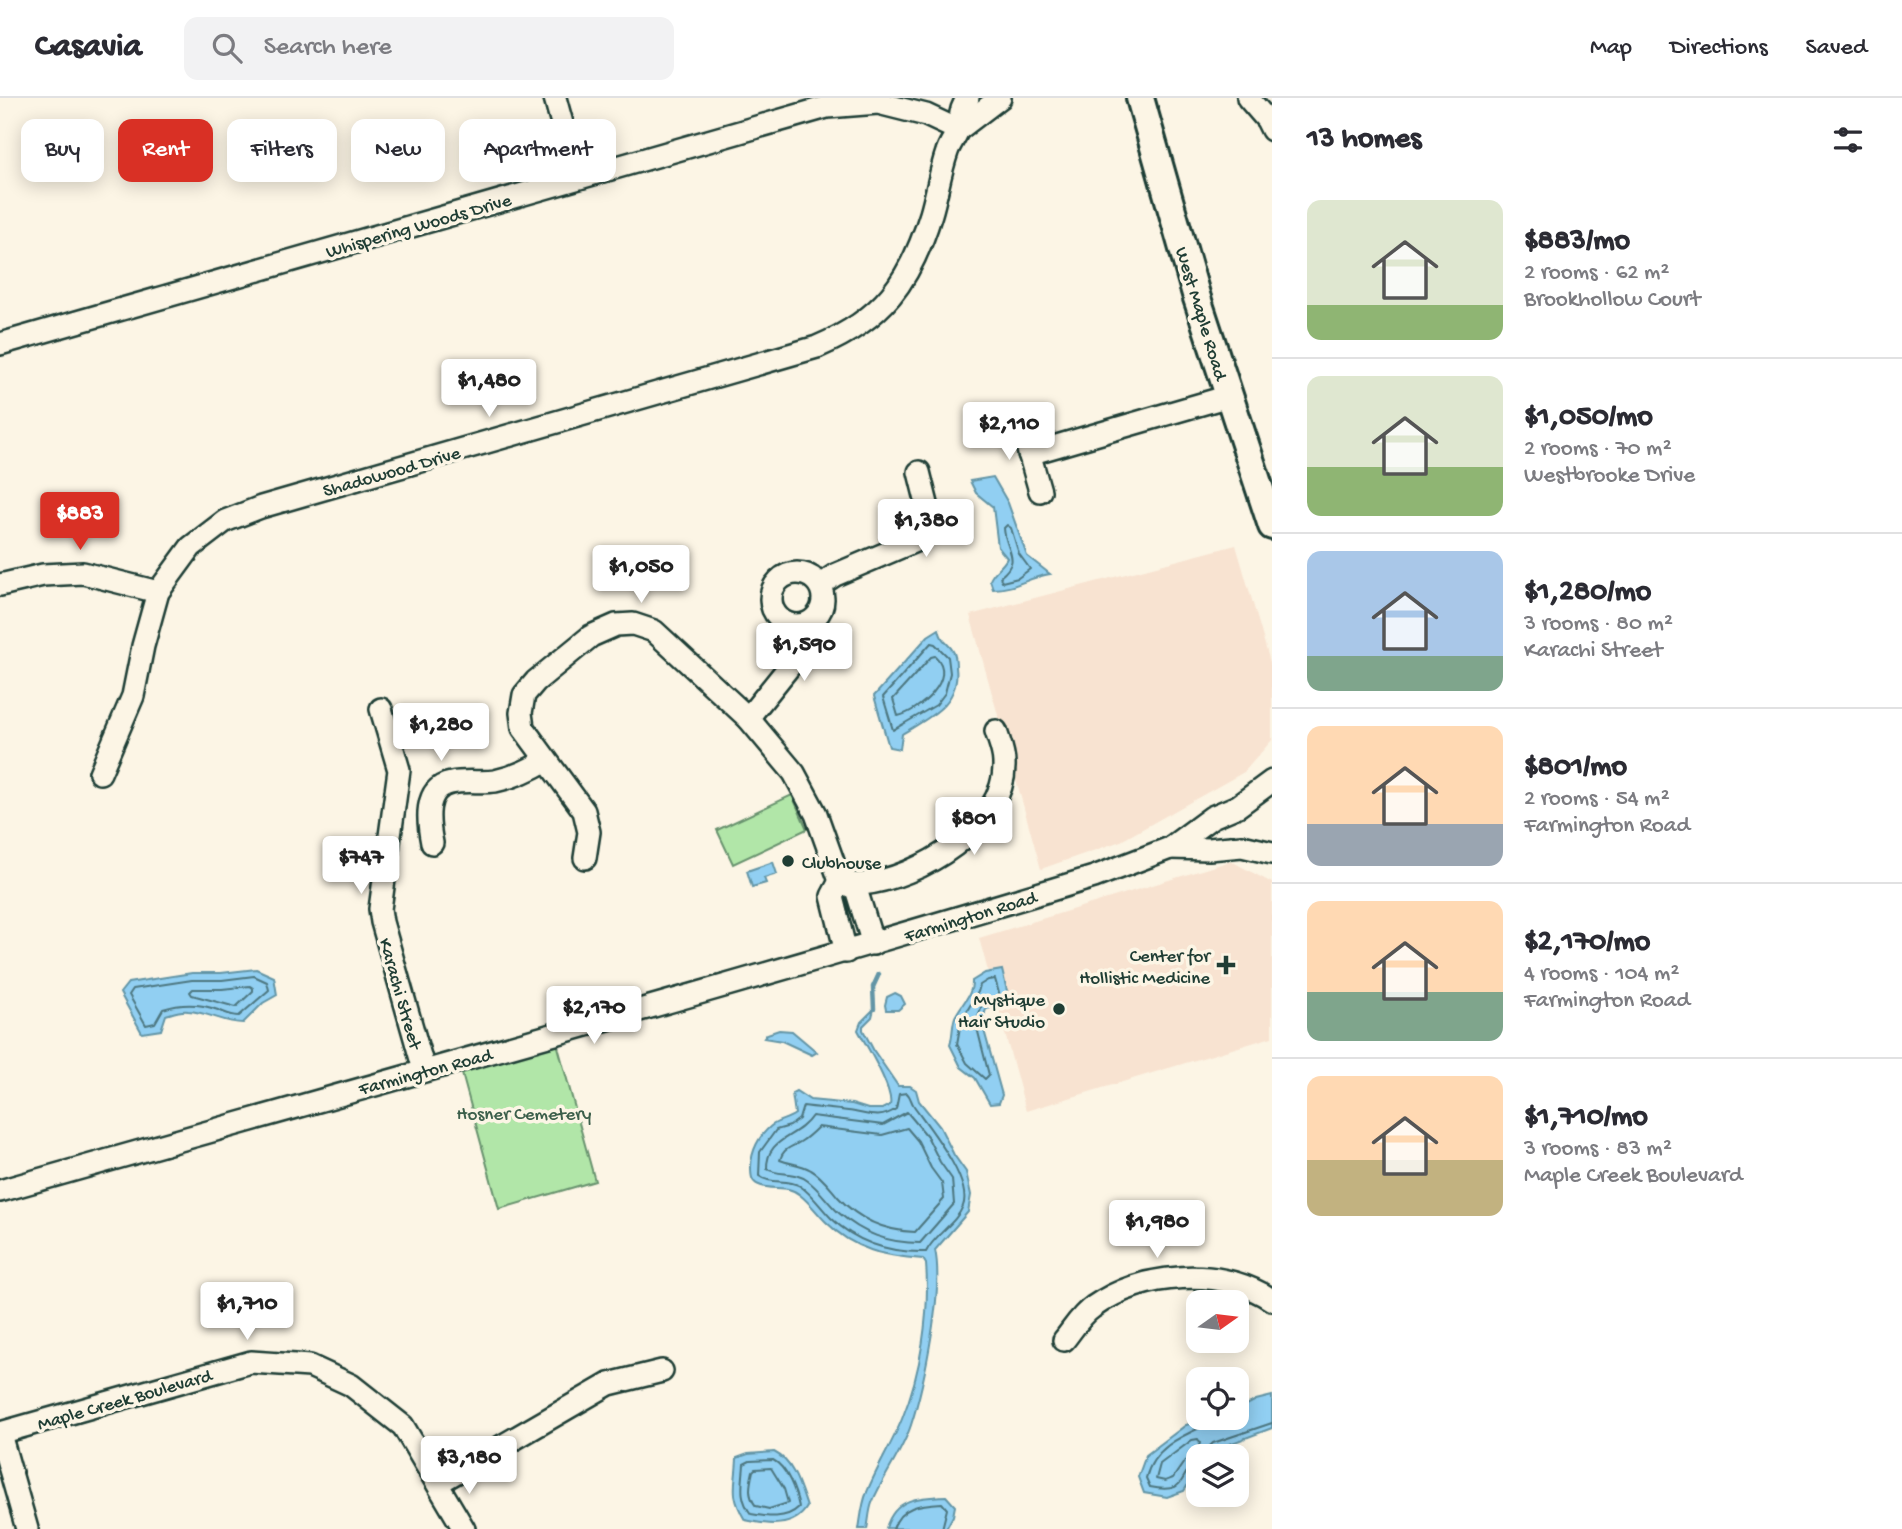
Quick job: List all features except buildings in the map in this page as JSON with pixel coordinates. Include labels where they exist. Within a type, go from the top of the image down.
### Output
[{"type":"main road","name":"West Maple Road","points":[[1140,98],[1197,298],[1272,526]]},
{"type":"street","points":[[555,98],[561,119]]},
{"type":"street","name":"Shadowood Drive","points":[[100,773],[133,696],[158,592],[191,547],[226,521],[242,513],[817,347],[858,327],[879,308],[912,266],[931,214],[947,150],[958,130],[961,107],[968,98]]},
{"type":"street","name":"Shadowood Drive","points":[[958,130],[1000,98]]},
{"type":"street","points":[[1248,98],[1272,130]]},
{"type":"street","name":"Whispering Woods Drive","points":[[616,167],[827,107],[846,104],[878,103],[926,115],[958,130]]},
{"type":"street","name":"Whispering Woods Drive","points":[[0,344],[563,182]]},
{"type":"street","points":[[1029,454],[1229,396]]},
{"type":"street","points":[[1020,421],[1040,491]]},
{"type":"street","points":[[820,585],[835,575],[922,538],[929,522],[929,512],[919,472]]},
{"type":"street","points":[[798,572],[814,579],[820,585],[823,593],[821,610],[816,618],[800,625],[784,622],[773,609],[772,592],[782,578],[798,572]]},
{"type":"street","points":[[0,585],[43,575],[83,573],[158,592]]},
{"type":"street","points":[[585,859],[589,832],[584,811],[523,727],[521,713],[524,695],[536,681],[591,636],[616,625],[633,624],[654,631],[748,718],[794,773],[816,814],[840,881],[856,889],[873,944]]},
{"type":"street","points":[[748,718],[797,657],[800,625]]},
{"type":"street","name":"Karachi Street","points":[[382,709],[399,770],[380,909],[424,1070]]},
{"type":"street","points":[[840,881],[860,884],[919,868],[958,844],[987,812],[1003,775],[1004,763],[996,731]]},
{"type":"street","points":[[432,843],[428,811],[439,790],[449,783],[493,781],[512,777],[546,760]]},
{"type":"street","name":"Farmington Road","points":[[0,1191],[599,1023],[1094,877],[1170,848],[1212,817],[1238,806],[1272,781]]},
{"type":"street","name":"Farmington Road","points":[[1170,848],[1242,846],[1272,853]]},
{"type":"street","points":[[840,881],[832,896],[846,952]]},
{"type":"street","points":[[1064,1340],[1090,1309],[1118,1292],[1154,1282],[1193,1276],[1227,1280],[1256,1289],[1272,1300]]},
{"type":"street","name":"Maple Creek Boulevard","points":[[0,1433],[251,1362],[310,1366],[351,1385],[403,1426],[464,1529]]},
{"type":"street","points":[[438,1483],[609,1384],[662,1371]]},
{"type":"street","points":[[0,1433],[27,1529]]},
{"type":"shaded area","points":[[1236,545],[1272,669],[1272,740],[1244,772],[1121,841],[1041,869],[970,615]]},
{"type":"shaded area","points":[[1231,861],[1272,883],[1272,1037],[1026,1111],[979,938]]},
{"type":"green space","points":[[792,795],[807,829],[733,864],[717,830]]},
{"type":"green space","name":"Hosner Cemetery","points":[[557,1043],[595,1181],[499,1209],[461,1070]]},
{"type":"water","points":[[993,477],[1008,503],[1027,556],[1050,574],[993,589],[990,580],[1007,558],[998,547],[993,507],[976,493],[970,481]]},
{"type":"water","points":[[939,629],[955,657],[956,680],[953,691],[932,716],[902,734],[900,749],[889,747],[874,696],[928,636]]},
{"type":"water","points":[[773,862],[777,874],[764,878],[766,883],[752,887],[747,871]]},
{"type":"water","points":[[256,969],[274,977],[277,995],[263,1003],[243,1023],[183,1011],[166,1015],[161,1030],[142,1033],[120,993],[128,983],[192,973]]},
{"type":"water","points":[[1002,970],[1009,999],[1000,1006],[986,1009],[982,1023],[1002,1095],[999,1103],[990,1104],[975,1078],[961,1067],[950,1045],[955,1017],[969,995],[972,981],[985,973]]},
{"type":"water","points":[[895,993],[901,996],[905,1004],[898,1010],[886,1010],[887,997]]},
{"type":"water","points":[[874,1009],[863,1030],[898,1086],[910,1086],[916,1090],[919,1101],[940,1127],[966,1172],[971,1195],[968,1212],[935,1250],[935,1312],[916,1408],[903,1445],[872,1503],[867,1529],[859,1529],[865,1496],[898,1428],[914,1382],[923,1343],[927,1303],[926,1264],[923,1259],[883,1254],[848,1240],[795,1192],[756,1184],[752,1178],[751,1161],[756,1144],[763,1134],[774,1124],[795,1114],[792,1093],[796,1091],[810,1100],[852,1104],[868,1109],[882,1109],[890,1105],[884,1079],[858,1030],[861,1022]]},
{"type":"water","points":[[779,1030],[792,1031],[817,1052],[812,1055],[782,1041],[764,1038],[767,1034]]},
{"type":"water","points":[[1272,1396],[1272,1428],[1229,1444],[1186,1444],[1184,1491],[1167,1497],[1144,1493],[1138,1477],[1146,1455],[1186,1425],[1186,1430],[1249,1430],[1249,1404]]},
{"type":"water","points":[[774,1452],[787,1462],[799,1483],[807,1507],[795,1519],[779,1524],[745,1520],[735,1496],[737,1458],[748,1454]]},
{"type":"water","points":[[946,1496],[955,1506],[946,1529],[886,1528],[895,1510],[909,1501]]},
{"type":"waterway","points":[[874,1009],[873,987],[879,974]]},
{"type":"place","name":"Clubhouse","points":[[788,861]]},
{"type":"place","name":"Center for Hollistic Medicine","points":[[1226,965]]},
{"type":"place","name":"Mystique Hair Studio","points":[[1059,1009]]}]
